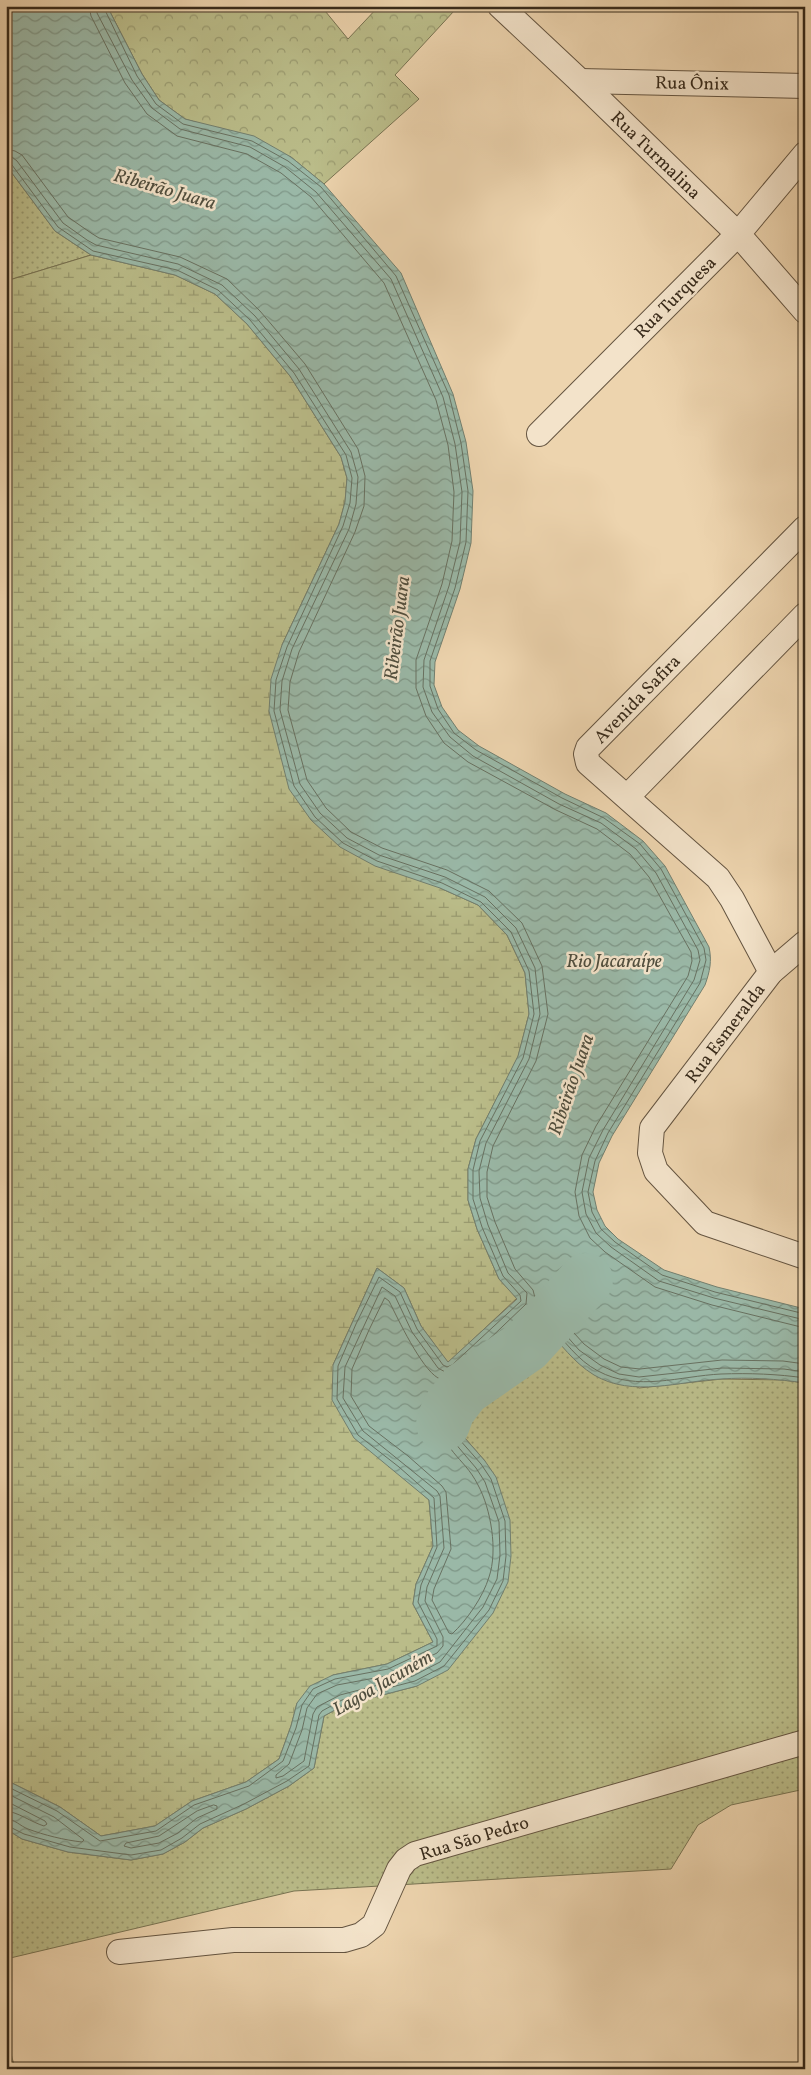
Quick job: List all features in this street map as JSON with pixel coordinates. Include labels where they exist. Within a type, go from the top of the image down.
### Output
[{"type":"street","name":"Rua Turmalina","points":[[500,6],[738,234],[805,311]]},
{"type":"street","name":"Rua Ônix","points":[[580,81],[805,86]]},
{"type":"street","name":"Rua Turquesa","points":[[539,434],[738,234],[805,154]]},
{"type":"street","name":"Avenida Safira","points":[[628,796],[588,763],[586,754],[588,748],[805,528]]},
{"type":"street","points":[[771,972],[732,899],[718,878],[628,796],[805,615]]},
{"type":"street","name":"Rua Esmeralda","points":[[805,943],[771,972],[652,1128],[650,1153],[656,1171],[705,1223],[805,1257]]},
{"type":"street","name":"Rua São Pedro","points":[[119,1952],[233,1940],[344,1940],[361,1935],[374,1925],[399,1869],[406,1860],[415,1854],[805,1742]]},
{"type":"green space","points":[[107,6],[321,6],[348,39],[379,6],[450,6],[454,11],[395,75],[419,99],[324,184],[291,157],[215,128],[185,119],[159,100],[142,74]]},
{"type":"green space","points":[[6,165],[55,231],[91,255],[6,281]]},
{"type":"green space","points":[[91,255],[175,275],[215,294],[247,324],[290,376],[341,457],[347,478],[345,502],[339,524],[282,645],[440,888],[478,905],[507,935],[525,973],[529,1014],[518,1057],[476,1139],[468,1169],[468,1200],[477,1229],[499,1279],[517,1298],[448,1363],[421,1326],[404,1288],[377,1268],[333,1365],[396,1471],[429,1500],[433,1546],[416,1584],[413,1604],[433,1642],[387,1664],[333,1675],[297,1703],[279,1759],[246,1782],[192,1801],[155,1826],[101,1836],[60,1807],[6,1780],[6,281]]},
{"type":"green space","points":[[545,1327],[553,1335],[639,1388],[722,1379],[783,1380],[805,1383],[805,1789],[731,1805],[698,1825],[671,1869],[294,1891],[6,1959],[6,1829],[22,1839],[68,1852],[131,1860],[163,1854],[185,1842],[203,1828],[246,1809],[289,1786],[314,1768],[324,1716],[344,1705],[417,1686],[485,1461],[464,1437],[459,1412],[477,1385],[497,1364]]},
{"type":"green space","points":[[6,2034],[15,2069],[6,2069]]},
{"type":"water","name":"Rio Jacaraípe","points":[[6,6],[107,6],[142,74],[159,100],[185,119],[254,136],[291,157],[324,184],[401,273],[453,394],[466,442],[473,491],[471,543],[460,589],[435,662],[434,685],[442,707],[458,730],[479,746],[565,794],[606,813],[643,841],[665,866],[709,947],[710,966],[705,985],[612,1136],[599,1163],[593,1192],[597,1210],[605,1226],[618,1239],[664,1270],[717,1287],[805,1309],[805,1383],[774,1379],[742,1378],[656,1386],[624,1386],[609,1382],[587,1370],[573,1359],[545,1327],[520,1345],[486,1375],[467,1398],[459,1412],[464,1437],[496,1477],[510,1520],[511,1556],[508,1582],[493,1613],[448,1670],[417,1686],[344,1705],[324,1716],[314,1768],[289,1786],[246,1809],[203,1828],[185,1842],[163,1854],[131,1860],[68,1852],[22,1839],[6,1829],[6,1780],[60,1807],[101,1836],[155,1826],[192,1801],[246,1782],[279,1759],[297,1703],[310,1686],[333,1675],[387,1664],[433,1642],[413,1604],[416,1584],[433,1546],[429,1500],[354,1438],[332,1400],[333,1365],[377,1268],[404,1288],[421,1326],[448,1362],[517,1299],[499,1279],[477,1229],[468,1200],[468,1169],[476,1139],[518,1056],[529,1014],[525,973],[507,935],[478,905],[440,888],[375,866],[340,847],[311,820],[289,789],[269,711],[271,679],[282,645],[339,524],[345,502],[347,478],[341,457],[290,376],[247,324],[215,294],[175,275],[91,255],[55,231],[6,165]]},
{"type":"waterway","name":"Lagoa Jacuném","points":[[443,1424],[448,1410],[464,1389],[526,1346],[586,1280]]},
{"type":"water label","name":"Ribeirão Juara","points":[[165,188]]},
{"type":"water label","name":"Ribeirão Juara","points":[[396,628]]},
{"type":"water label","name":"Ribeirão Juara","points":[[570,1084]]}]
